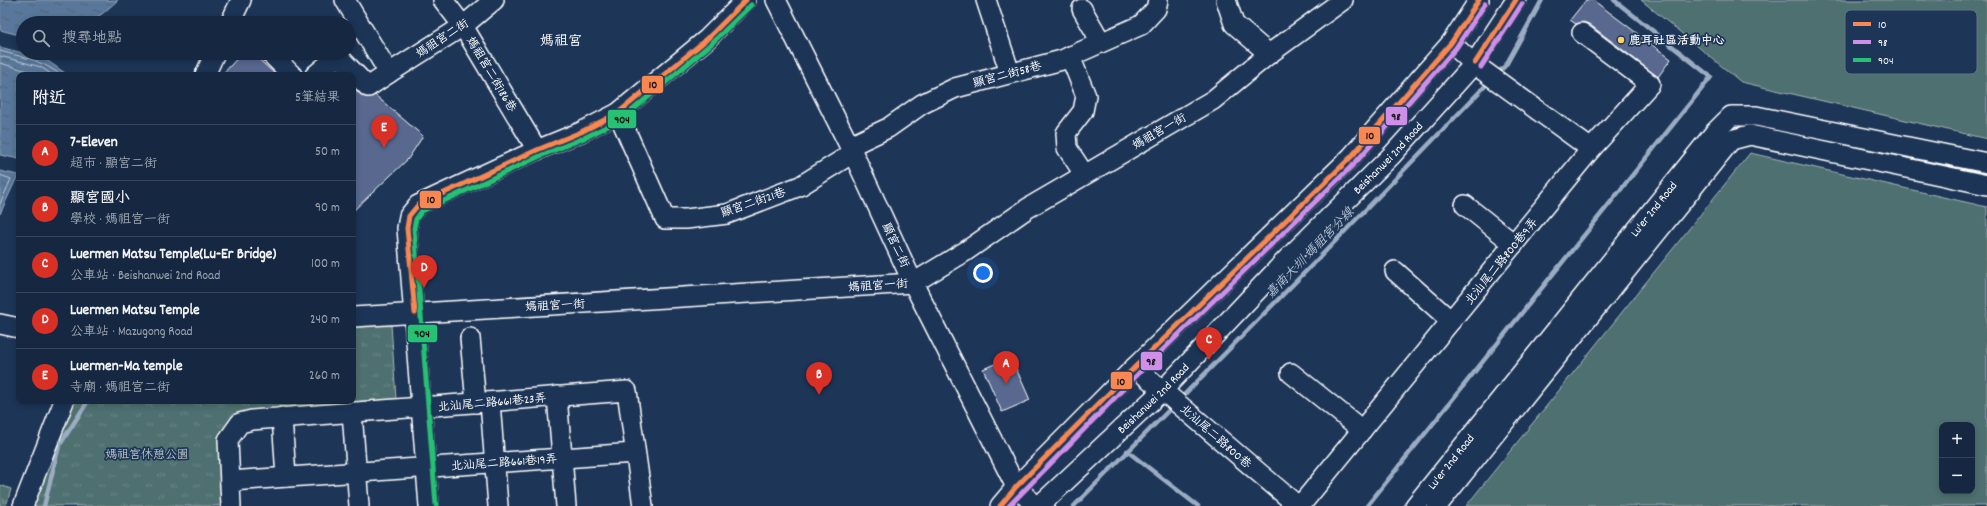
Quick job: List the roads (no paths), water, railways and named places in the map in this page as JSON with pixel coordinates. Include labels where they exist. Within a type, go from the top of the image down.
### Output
[{"type":"street","points":[[236,16],[241,0]]},
{"type":"street","points":[[345,0],[355,16]]},
{"type":"street","name":"媽祖宮二街186巷","points":[[444,0],[464,26],[537,150]]},
{"type":"street","name":"媽祖宮二街","points":[[356,75],[368,88],[389,73],[464,26],[494,0]]},
{"type":"street","points":[[429,506],[423,408],[407,228],[409,216],[418,205],[537,150],[581,132],[618,113],[707,39],[746,0]]},
{"type":"street","name":"顯宮二街","points":[[776,0],[851,150],[913,283],[1016,487],[1036,506]]},
{"type":"street","points":[[986,0],[1010,73]]},
{"type":"street","name":"顯宮二街58巷","points":[[851,150],[888,128],[922,104],[955,88],[1070,56],[1141,25],[1156,9],[1158,0]]},
{"type":"street","points":[[1226,0],[1234,24],[1270,54]]},
{"type":"street","name":"媽祖宮一街","points":[[356,317],[913,283],[966,251],[1028,208],[1213,100],[1270,54],[1343,0]]},
{"type":"street","points":[[1000,506],[1016,487],[1135,367],[1351,157],[1451,43],[1479,0]]},
{"type":"street","name":"Beishanwei 2nd Road","points":[[1039,506],[1163,390],[1285,261],[1392,155],[1474,64],[1516,0]]},
{"type":"street","points":[[1082,9],[1101,42]]},
{"type":"street","points":[[356,18],[389,73]]},
{"type":"street","name":"北汕尾二路800巷9弄","points":[[1299,506],[1452,322],[1591,149],[1650,84],[1582,33]]},
{"type":"street","points":[[1451,43],[1474,64],[1591,149]]},
{"type":"street","points":[[1070,56],[1086,96],[1083,111],[1066,133],[1067,148],[1084,174]]},
{"type":"street","points":[[206,72],[212,60]]},
{"type":"street","points":[[277,60],[289,72]]},
{"type":"street","name":"媽祖宮二街","points":[[319,72],[333,60]]},
{"type":"street","name":"媽祖宮二街","points":[[342,60],[353,72]]},
{"type":"street","name":"顯宮二街21巷","points":[[618,113],[665,219],[686,219],[727,214],[800,186],[851,150]]},
{"type":"street","name":"Lu'er 2nd Road","points":[[1415,506],[1710,138],[1731,116],[1756,116],[1987,163]]},
{"type":"street","name":"Lu'er 2nd Road","points":[[1437,506],[1731,140],[1750,135],[1987,185]]},
{"type":"street","points":[[1465,205],[1514,244]]},
{"type":"street","points":[[1395,271],[1452,322]]},
{"type":"street","points":[[0,324],[16,327]]},
{"type":"street","points":[[470,338],[495,463],[498,506]]},
{"type":"street","name":"北汕尾二路800巷","points":[[1135,367],[1299,506]]},
{"type":"street","points":[[1291,373],[1362,430]]},
{"type":"street","name":"北汕尾二路661巷23弄","points":[[230,481],[228,440],[240,422],[282,417],[423,408],[627,391],[643,506]]},
{"type":"street","points":[[557,396],[566,506]]},
{"type":"street","points":[[23,506],[63,404]]},
{"type":"street","points":[[352,412],[359,506]]},
{"type":"street","points":[[282,417],[286,477]]},
{"type":"street","name":"北汕尾二路661巷19弄","points":[[230,481],[635,453]]},
{"type":"street","points":[[230,481],[231,506]]},
{"type":"water","points":[[0,0],[118,0],[99,16],[16,16],[16,34],[0,30]]},
{"type":"water","points":[[0,47],[16,51],[16,60],[46,60],[64,72],[16,72],[16,158],[0,155]]},
{"type":"water","points":[[0,171],[16,175],[16,179],[0,214]]},
{"type":"waterway","name":"嘉南大圳 媽祖宮分線","points":[[1496,75],[1506,65],[1542,0]]},
{"type":"waterway","points":[[1367,506],[1711,77],[1614,0]]},
{"type":"waterway","name":"嘉南大圳 媽祖宮分線","points":[[1179,400],[1489,82]]},
{"type":"waterway","points":[[44,506],[59,446],[86,404]]},
{"type":"waterway","name":"嘉南大圳 媽祖宮分線","points":[[1074,506],[1174,405]]},
{"type":"waterway","points":[[1127,451],[1198,506]]},
{"type":"place","name":"鹿耳社區活動中心","points":[[1621,40]]},
{"type":"place","name":"Luermen-Ma temple","points":[[384,148]]},
{"type":"place","name":"Luermen Matsu Temple","points":[[424,288]]},
{"type":"place","name":"Luermen Matsu Temple(Lu-Er Bridge)","points":[[1209,360]]},
{"type":"place","name":"7-Eleven","points":[[1006,384]]},
{"type":"place","name":"顯宮國小","points":[[819,395]]},
{"type":"district","name":"媽祖宮","points":[[561,40]]},
{"type":"park label","name":"媽祖宮休憩公園","points":[[147,454]]}]
